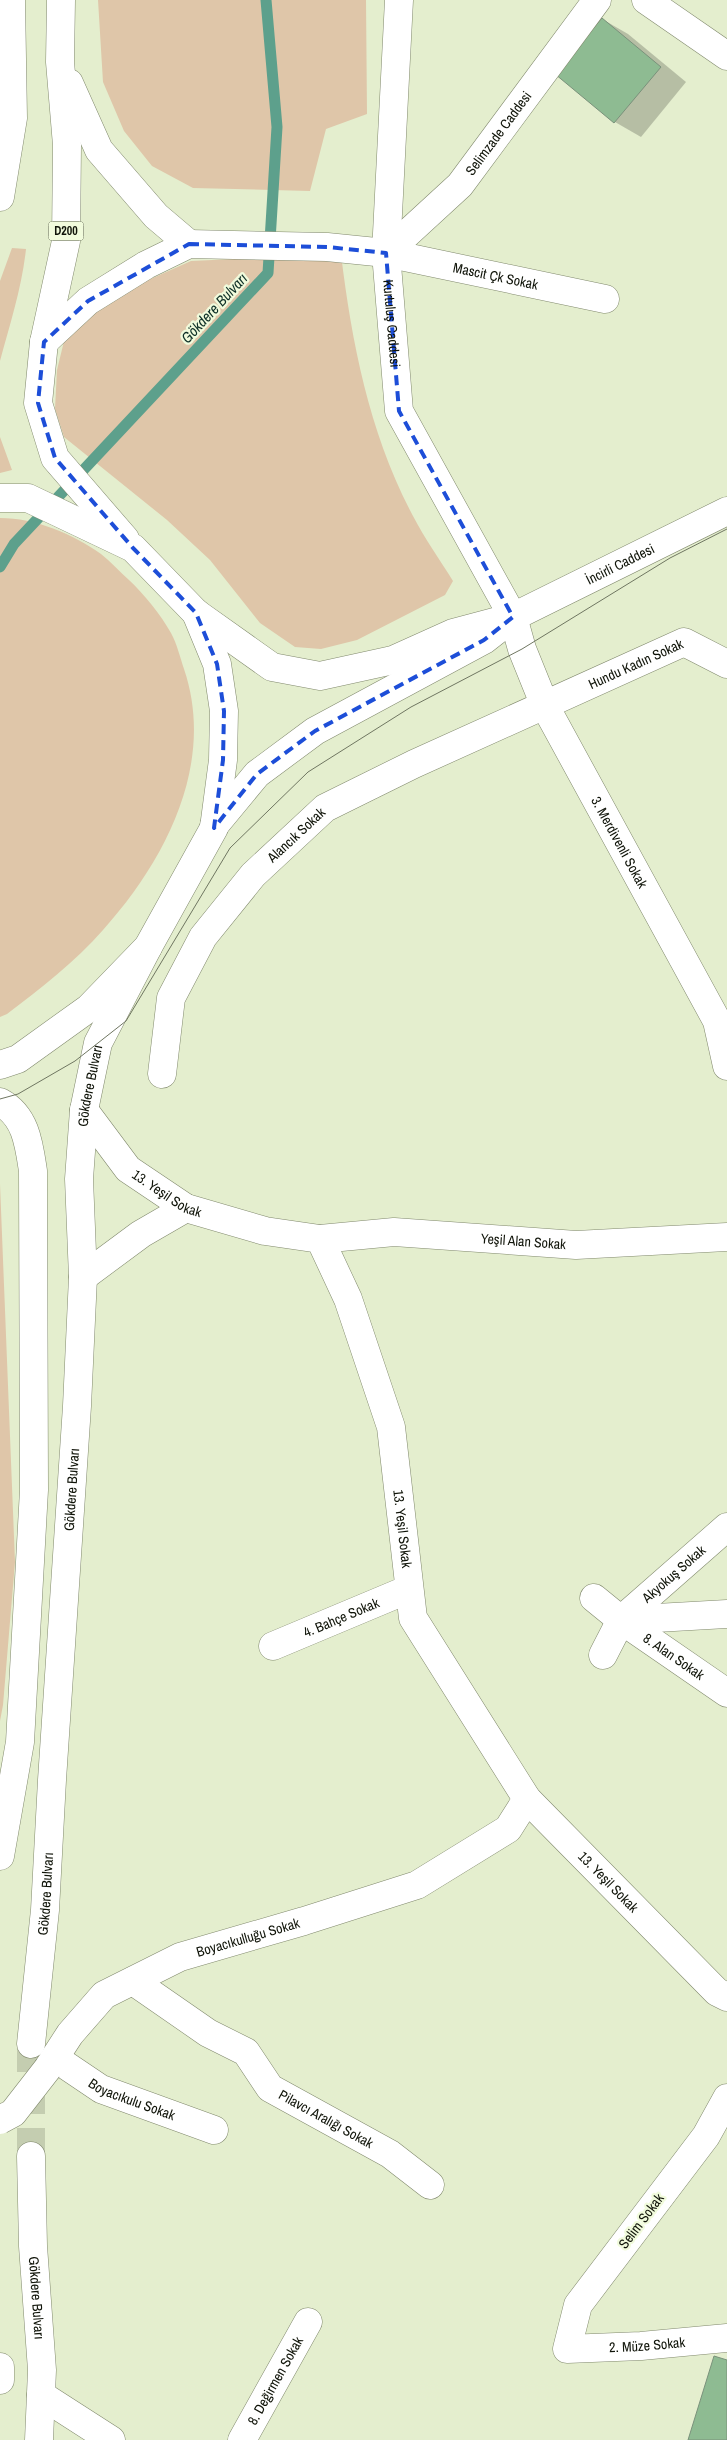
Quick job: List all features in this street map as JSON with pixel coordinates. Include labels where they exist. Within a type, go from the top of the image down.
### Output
[{"type":"main road","points":[[0,197],[13,118],[11,0]]},
{"type":"main road","name":"D200","points":[[61,0],[60,62],[67,145],[66,241],[44,342],[38,403],[55,458],[133,548]]},
{"type":"main road","name":"Kurtuluş Caddesi","points":[[399,0],[386,253],[399,411],[513,617]]},
{"type":"main road","name":"Selimzade Caddesi","points":[[386,253],[460,185],[598,0]]},
{"type":"main road","points":[[646,0],[727,56]]},
{"type":"main road","points":[[44,342],[88,301],[146,264],[189,244],[156,216],[99,150],[60,62]]},
{"type":"main road","name":"Mascit Çk Sokak","points":[[189,244],[326,246],[386,253],[605,299]]},
{"type":"main road","points":[[0,498],[28,498],[133,548],[196,613],[272,668],[320,676],[393,660],[453,633],[513,617]]},
{"type":"main road","name":"İncirli Caddesi","points":[[513,617],[727,511]]},
{"type":"main road","points":[[196,613],[216,664],[224,711],[223,760],[214,828]]},
{"type":"main road","points":[[0,1065],[18,1059],[89,1008],[148,946],[214,828],[257,774],[315,731],[484,640],[513,617]]},
{"type":"main road","name":"3. Merdivenli Sokak","points":[[513,617],[522,649],[545,706],[717,1021],[727,1066]]},
{"type":"main road","name":"Hundu Kadın Sokak","points":[[545,706],[684,642],[727,664]]},
{"type":"main road","name":"Alancık Sokak","points":[[162,1074],[171,998],[203,937],[252,875],[325,808],[414,764],[545,706]]},
{"type":"main road","name":"Gökdere Bulvarı","points":[[32,2044],[45,1910],[83,1277],[78,1180],[84,1110],[98,1043],[148,946]]},
{"type":"main road","points":[[0,1102],[9,1107],[21,1121],[28,1138],[33,1171],[34,1470],[20,1742],[0,1856]]},
{"type":"main road","name":"13. Yeşil Sokak","points":[[84,1110],[128,1168],[186,1208],[265,1231],[320,1239],[348,1299],[391,1427],[412,1618],[527,1799],[717,1992],[727,1997]]},
{"type":"main road","points":[[83,1277],[140,1234],[186,1208]]},
{"type":"main road","name":"Yeşil Alan Sokak","points":[[320,1239],[394,1232],[576,1245],[727,1237]]},
{"type":"main road","name":"Akyokuş Sokak","points":[[602,1655],[621,1620],[727,1527]]},
{"type":"main road","name":"4. Bahçe Sokak","points":[[273,1646],[409,1589]]},
{"type":"main road","name":"8. Alan Sokak","points":[[594,1598],[621,1620],[727,1693]]},
{"type":"main road","name":"Akyokuş Sokak","points":[[621,1620],[727,1614]]},
{"type":"main road","name":"Boyacıkulluğu Sokak","points":[[0,2120],[13,2113],[51,2063],[70,2034],[104,1995],[180,1957],[304,1921],[417,1884],[508,1829],[527,1799]]},
{"type":"main road","name":"Pilavcı Aralığı Sokak","points":[[133,1980],[208,2033],[246,2052],[270,2088],[390,2154],[430,2185]]},
{"type":"main road","name":"Boyacıkulu Sokak","points":[[51,2063],[101,2089],[214,2130]]},
{"type":"main road","name":"Selim Sokak","points":[[567,2349],[578,2305],[706,2136],[727,2098]]},
{"type":"main road","name":"Gökdere Bulvarı","points":[[31,2156],[32,2246],[42,2370],[40,2440]]},
{"type":"main road","name":"8. Değirmen Sokak","points":[[242,2440],[308,2322]]},
{"type":"main road","name":"2. Müze Sokak","points":[[567,2349],[640,2346],[727,2338]]},
{"type":"main road","points":[[0,2367],[0,2380]]},
{"type":"main road","points":[[41,2394],[111,2440]]},
{"type":"highlighted area","points":[[189,244],[327,247],[386,253],[399,411],[513,617],[484,640],[315,731],[257,774],[214,828],[223,760],[224,711],[217,664],[196,613],[133,548],[55,458],[38,403],[44,342],[88,301]]},
{"type":"shaded area","points":[[98,0],[366,0],[367,114],[326,129],[310,191],[193,188],[152,166],[124,131],[103,82]]},
{"type":"shaded area","points":[[12,248],[26,249],[19,291],[0,361],[0,281]]},
{"type":"shaded area","points":[[341,254],[357,356],[374,422],[385,454],[413,516],[453,581],[445,595],[357,640],[321,649],[295,647],[260,623],[210,560],[167,520],[64,437],[55,409],[57,370],[65,337],[90,314],[128,289],[191,261]]},
{"type":"shaded area","points":[[0,437],[12,470],[0,473]]},
{"type":"shaded area","points":[[0,518],[40,524],[78,540],[105,557],[146,598],[167,626],[178,651],[192,704],[194,740],[189,774],[179,808],[165,841],[147,873],[126,903],[81,953],[7,1014],[0,1017]]},
{"type":"shaded area","points":[[0,1184],[15,1562],[0,1721]]},
{"type":"building","points":[[602,18],[661,67],[614,123],[555,74]]},
{"type":"building","points":[[714,2356],[727,2360],[727,2440],[688,2440]]},
{"type":"waterway","name":"Gökdere Bulvarı","points":[[0,567],[14,544],[268,273],[277,127],[266,0]]},
{"type":"tunnel","points":[[31,2044],[31,2156]]},
{"type":"tram line","points":[[0,1099],[18,1094],[75,1061],[126,1021],[230,848],[308,772],[411,707],[522,649],[670,558],[727,529]]}]
